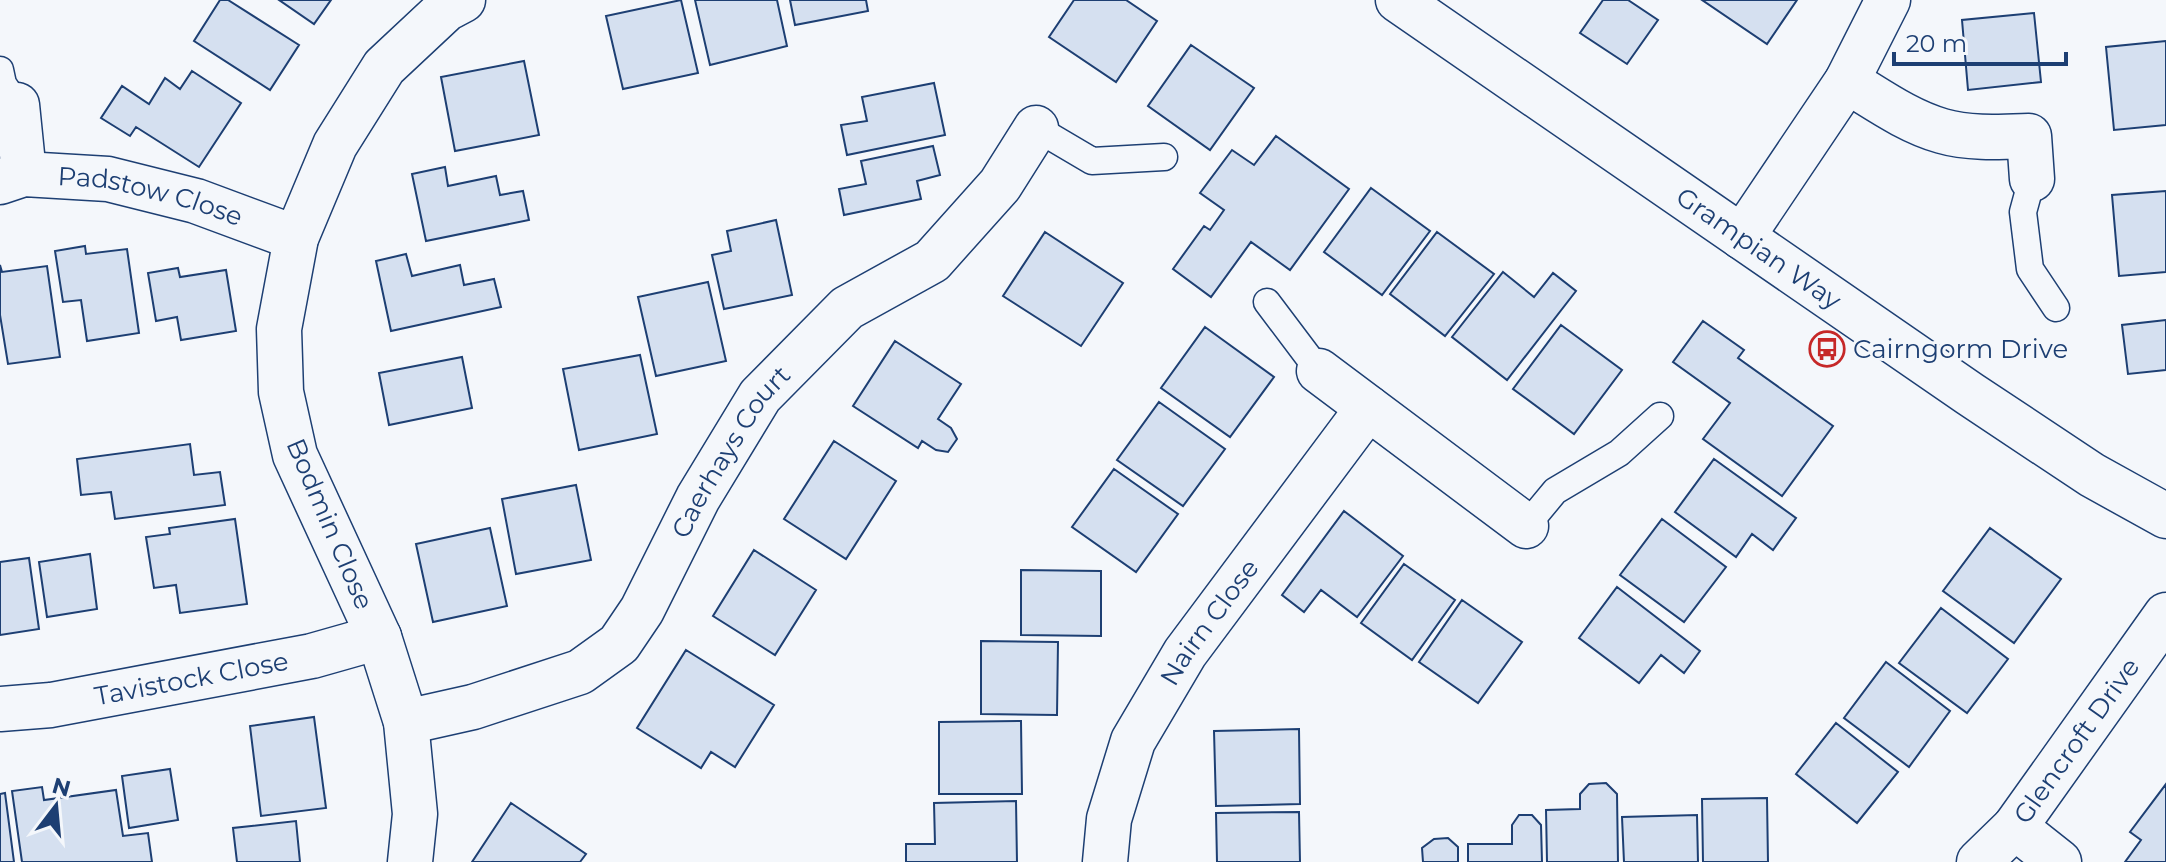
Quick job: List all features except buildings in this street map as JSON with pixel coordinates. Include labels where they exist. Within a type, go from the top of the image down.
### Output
[{"type":"street","name":"Bodmin Close","points":[[410,862],[415,814],[406,722],[379,637],[295,455],[281,392],[279,329],[296,238],[335,145],[384,67],[446,9],[463,0]]},
{"type":"street","name":"Grampian Way","points":[[1398,0],[1970,394],[2092,475],[2166,516]]},
{"type":"street","points":[[1742,237],[1847,81],[1888,0]]},
{"type":"street","points":[[1847,81],[1904,115],[1942,131],[1988,137],[2029,136],[2032,179]]},
{"type":"street","points":[[9,87],[12,178]]},
{"type":"street","name":"Caerhays Court","points":[[406,722],[473,707],[580,672],[619,644],[642,610],[698,498],[760,396],[847,308],[932,261],[1000,185],[1036,128]]},
{"type":"street","name":"Padstow Close","points":[[12,178],[108,179],[196,201],[296,238]]},
{"type":"street","points":[[1319,371],[1526,526]]},
{"type":"street","name":"Nairn Close","points":[[1105,862],[1109,819],[1133,741],[1185,653],[1368,408]]},
{"type":"street","name":"Glencroft Drive","points":[[1979,862],[2015,827],[2166,615]]},
{"type":"street","name":"Tavistock Close","points":[[0,709],[51,705],[296,659],[379,637]]},
{"type":"street","points":[[2015,827],[2059,862]]},
{"type":"lane","points":[[1036,128],[1092,161],[1164,157]]},
{"type":"lane","points":[[2032,179],[2023,212],[2030,269],[2056,308]]},
{"type":"lane","points":[[1267,302],[1319,371]]},
{"type":"lane","points":[[1526,526],[1555,491],[1619,453],[1660,416]]},
{"type":"place","name":"Cairngorm Drive","points":[[1827,349]]}]
